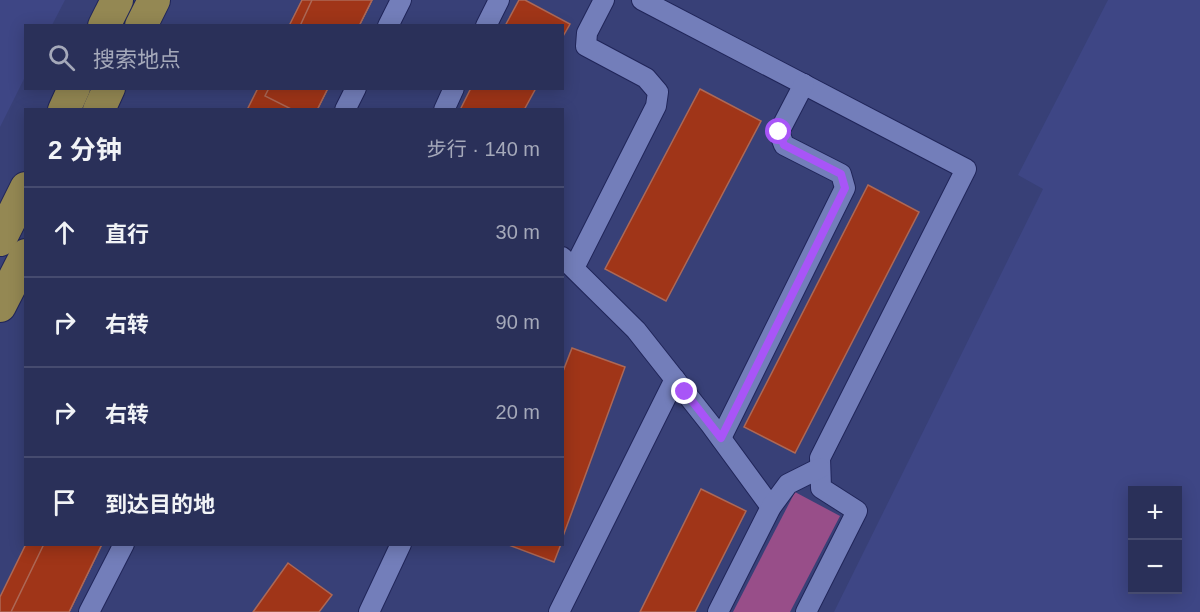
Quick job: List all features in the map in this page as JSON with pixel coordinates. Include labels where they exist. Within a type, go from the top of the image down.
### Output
[{"type":"main road","points":[[106,24],[117,0]]},
{"type":"main road","points":[[142,24],[154,0]]},
{"type":"main road","points":[[65,108],[73,90]]},
{"type":"main road","points":[[100,108],[108,90]]},
{"type":"main road","points":[[0,240],[24,192]]},
{"type":"main road","points":[[0,306],[24,259]]},
{"type":"street","points":[[389,24],[401,0]]},
{"type":"street","points":[[487,24],[499,0]]},
{"type":"street","points":[[604,0],[587,33],[586,46],[646,78],[658,92],[656,106],[568,263],[636,330],[721,438],[771,507]]},
{"type":"street","points":[[642,0],[966,169],[820,458],[821,488],[857,511],[806,612]]},
{"type":"street","points":[[721,438],[845,188],[841,174],[784,145],[779,132],[804,84]]},
{"type":"street","points":[[346,108],[355,90]]},
{"type":"street","points":[[445,108],[453,90]]},
{"type":"street","points":[[559,612],[675,379]]},
{"type":"street","points":[[718,612],[771,507],[788,484],[820,468]]},
{"type":"street","points":[[89,612],[123,546]]},
{"type":"street","points":[[369,612],[401,546]]},
{"type":"shaded area","points":[[0,0],[65,0],[53,24],[24,24],[24,79],[0,127]]},
{"type":"shaded area","points":[[1108,0],[1200,0],[1200,612],[834,612],[1043,189],[1018,175]]},
{"type":"shaded area","points":[[795,492],[840,516],[790,612],[733,612]]},
{"type":"building","points":[[302,0],[372,0],[360,24],[290,24]]},
{"type":"building","points":[[312,0],[372,0],[360,24],[301,24]]},
{"type":"building","points":[[519,0],[525,0],[570,24],[564,34],[564,24],[506,24]]},
{"type":"building","points":[[700,89],[761,121],[666,301],[605,269]]},
{"type":"building","points":[[257,90],[327,90],[318,108],[248,108]]},
{"type":"building","points":[[268,90],[327,90],[318,108],[289,108],[265,96]]},
{"type":"building","points":[[470,90],[535,90],[525,108],[461,108]]},
{"type":"building","points":[[868,185],[919,212],[795,453],[744,427]]},
{"type":"building","points":[[572,348],[625,367],[564,534],[564,369]]},
{"type":"building","points":[[701,489],[746,511],[695,612],[640,612]]},
{"type":"building","points":[[25,546],[101,546],[69,612],[0,612],[0,597]]},
{"type":"building","points":[[43,546],[101,546],[69,612],[11,612]]},
{"type":"building","points":[[511,546],[560,546],[554,562]]},
{"type":"building","points":[[288,563],[332,595],[319,612],[253,612]]},
{"type":"route","points":[[685,392],[721,438],[845,188],[841,174],[784,145],[779,132]]}]
